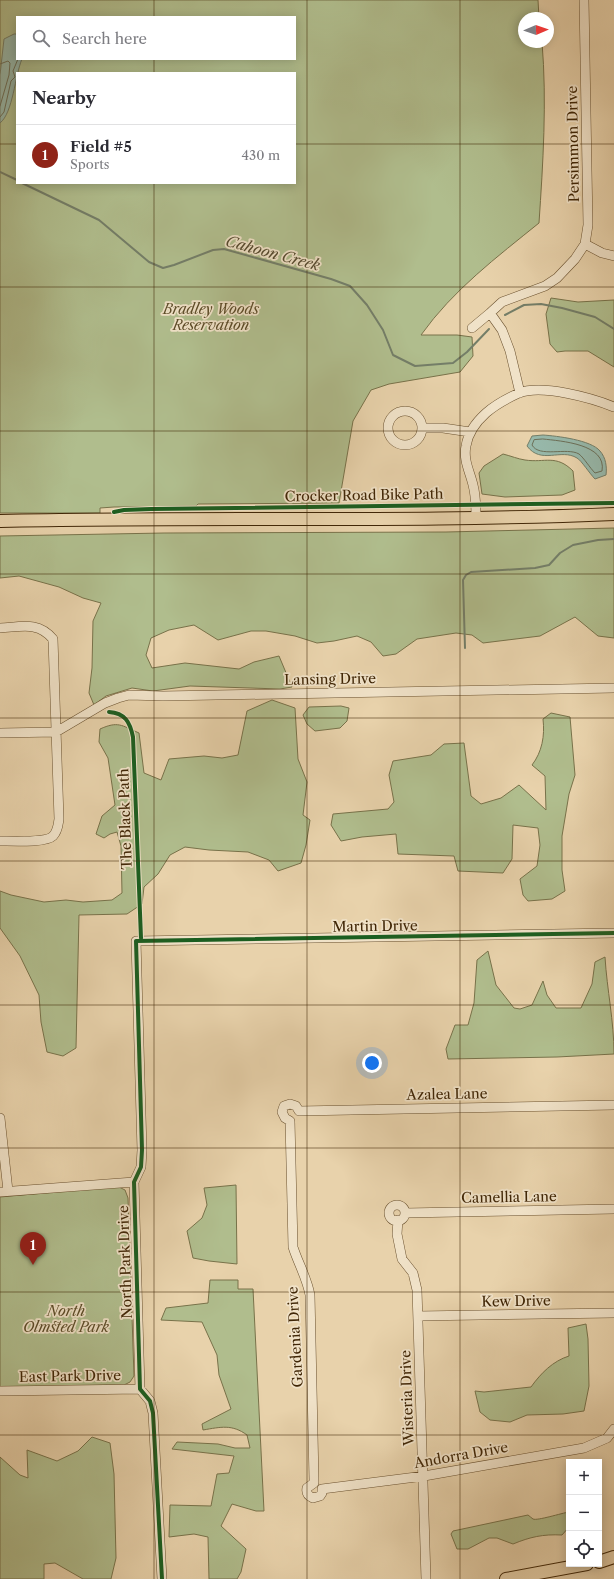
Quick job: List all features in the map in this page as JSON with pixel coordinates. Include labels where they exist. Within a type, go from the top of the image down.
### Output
[{"type":"main road","points":[[0,521],[117,518],[519,518],[614,514]]},
{"type":"main road","points":[[602,1561],[614,1557]]},
{"type":"main road","points":[[506,1579],[571,1567]]},
{"type":"street","name":"Persimmon Drive","points":[[472,328],[502,302],[546,286],[557,278],[575,259],[585,244],[588,225],[584,0]]},
{"type":"street","points":[[585,244],[602,253],[614,256]]},
{"type":"street","points":[[490,313],[502,330],[510,351],[520,393]]},
{"type":"street","points":[[476,518],[476,498],[466,461],[465,447],[470,432],[478,421],[493,407],[520,393],[532,390],[553,391],[596,400],[614,407]]},
{"type":"street","points":[[422,428],[443,428],[470,432]]},
{"type":"street","points":[[0,628],[39,628],[46,631],[53,639],[58,828],[52,837],[44,840],[0,841]]},
{"type":"street","name":"Lansing Drive","points":[[56,732],[105,703],[129,695],[163,696],[614,688]]},
{"type":"street","points":[[0,733],[56,732]]},
{"type":"street","name":"Martin Drive","points":[[136,941],[614,933]]},
{"type":"street","name":"North Park Drive","points":[[136,941],[142,1150],[141,1167],[134,1182],[140,1389]]},
{"type":"street","name":"Azalea Lane","points":[[284,1106],[294,1104],[299,1111],[614,1105]]},
{"type":"street","name":"Gardenia Drive","points":[[284,1106],[282,1114],[290,1121],[293,1247],[298,1263],[306,1277],[310,1295],[314,1483],[309,1485],[307,1490],[309,1496],[313,1498],[320,1496],[322,1489]]},
{"type":"street","points":[[290,1121],[295,1118],[299,1111]]},
{"type":"street","points":[[0,1118],[4,1192],[134,1182]]},
{"type":"street","points":[[395,1205],[400,1206],[405,1213],[404,1217],[398,1220],[393,1219],[389,1212],[395,1205]]},
{"type":"street","name":"Camellia Lane","points":[[405,1213],[614,1209]]},
{"type":"street","name":"Wisteria Drive","points":[[398,1220],[397,1234],[402,1259],[413,1273],[417,1290],[424,1476],[426,1579]]},
{"type":"street","name":"Kew Drive","points":[[418,1316],[614,1313]]},
{"type":"street","points":[[140,1389],[150,1401],[153,1413],[162,1579]]},
{"type":"street","name":"East Park Drive","points":[[0,1391],[140,1389]]},
{"type":"street","name":"Andorra Drive","points":[[322,1489],[424,1476],[584,1448],[607,1438],[614,1429]]},
{"type":"street","points":[[314,1483],[319,1484],[322,1489]]},
{"type":"green space","name":"Bradley Woods Reservation","points":[[0,0],[538,0],[539,12],[518,12],[518,48],[542,48],[544,110],[539,223],[461,289],[447,303],[421,335],[457,335],[472,337],[473,356],[460,372],[389,384],[371,390],[353,421],[339,503],[198,504],[196,506],[100,508],[100,513],[0,513]]},
{"type":"green space","points":[[551,298],[578,302],[614,300],[614,367],[588,351],[557,352],[550,344],[546,314]]},
{"type":"green space","points":[[503,454],[532,461],[556,461],[567,466],[573,471],[575,490],[562,495],[505,497],[482,494],[479,473],[484,466]]},
{"type":"green space","points":[[614,528],[614,638],[598,636],[575,617],[540,636],[483,643],[472,635],[456,633],[417,639],[396,654],[383,656],[371,642],[357,636],[317,643],[295,636],[266,631],[251,631],[218,640],[194,625],[169,630],[151,638],[146,655],[152,668],[185,663],[239,669],[254,662],[279,656],[292,687],[280,689],[190,686],[153,691],[132,688],[106,696],[94,705],[89,693],[92,668],[93,621],[101,603],[83,598],[59,587],[19,576],[0,578],[0,536],[164,533],[446,532]]},
{"type":"green space","points":[[272,700],[295,708],[298,759],[307,782],[303,815],[310,820],[306,845],[301,863],[278,871],[269,860],[248,852],[185,847],[170,855],[158,874],[144,887],[142,904],[127,914],[79,915],[76,1048],[63,1056],[47,1052],[41,1022],[39,995],[20,956],[0,928],[0,891],[11,895],[44,902],[66,900],[83,902],[112,900],[122,893],[121,846],[117,832],[104,838],[96,834],[102,816],[115,805],[108,758],[99,742],[100,729],[111,725],[120,725],[139,733],[144,773],[161,780],[169,759],[204,756],[222,758],[238,755],[247,711]]},
{"type":"green space","points":[[341,706],[349,708],[347,721],[340,728],[315,731],[307,724],[303,715],[309,707]]},
{"type":"green space","points":[[551,713],[570,717],[575,775],[569,794],[562,836],[562,870],[565,891],[552,899],[528,901],[523,895],[520,879],[537,866],[540,845],[538,828],[513,825],[512,859],[503,873],[458,871],[454,856],[398,854],[396,834],[362,837],[341,841],[331,825],[333,814],[388,809],[394,802],[389,775],[393,761],[431,755],[444,744],[464,743],[471,796],[481,804],[501,798],[519,785],[546,810],[545,776],[532,765],[542,744],[544,732],[543,719]]},
{"type":"green space","points":[[488,951],[496,985],[514,1008],[520,1009],[532,1005],[543,981],[547,995],[556,1008],[581,1008],[592,984],[595,962],[605,957],[613,1030],[614,1054],[557,1057],[448,1059],[446,1049],[455,1025],[468,1025],[474,1003],[477,960]]},
{"type":"green space","points":[[236,1185],[237,1264],[193,1258],[187,1231],[202,1218],[207,1205],[204,1188]]},
{"type":"green space","name":"North Olmsted Park","points":[[119,1187],[125,1190],[128,1198],[134,1376],[130,1382],[124,1385],[0,1387],[0,1197]]},
{"type":"green space","points":[[210,1280],[238,1280],[238,1289],[253,1289],[264,1511],[256,1511],[232,1504],[221,1526],[246,1549],[241,1572],[237,1579],[209,1579],[208,1537],[194,1534],[169,1537],[170,1505],[211,1506],[217,1474],[229,1473],[234,1456],[172,1449],[177,1442],[218,1444],[235,1448],[250,1448],[247,1435],[236,1429],[221,1427],[203,1430],[202,1424],[231,1409],[219,1375],[217,1355],[202,1322],[161,1320],[166,1308],[208,1303]]},
{"type":"green space","points":[[586,1324],[588,1339],[589,1386],[584,1411],[563,1414],[527,1415],[510,1422],[490,1420],[480,1412],[475,1391],[484,1392],[531,1387],[548,1368],[563,1358],[569,1356],[568,1328]]},
{"type":"green space","points":[[92,1437],[110,1443],[114,1474],[116,1558],[111,1579],[83,1579],[55,1563],[44,1564],[44,1579],[0,1579],[0,1457],[20,1475],[28,1478],[27,1450],[57,1461],[78,1451]]},
{"type":"green space","points":[[566,1513],[566,1530],[562,1535],[537,1536],[513,1544],[497,1538],[489,1538],[468,1549],[457,1549],[451,1534],[453,1531],[528,1515],[533,1519]]},
{"type":"water","points":[[16,34],[16,60],[22,60],[19,72],[16,72],[16,82],[11,103],[8,111],[0,123],[0,75],[4,39]]},
{"type":"water","points":[[543,435],[582,441],[596,447],[605,460],[606,475],[595,479],[579,459],[571,455],[545,456],[533,452],[527,446],[532,436]]},
{"type":"waterway","name":"Cahoon Creek","points":[[0,172],[16,180]]},
{"type":"waterway","name":"Cahoon Creek","points":[[24,184],[99,220],[149,262],[163,268],[213,250],[224,249],[331,279],[350,286],[367,305],[383,330],[393,355],[415,366],[453,363],[467,352],[489,329]]},
{"type":"waterway","name":"Cahoon Creek","points":[[505,315],[524,305],[541,304],[595,317],[614,329]]},
{"type":"waterway","points":[[465,648],[463,580],[466,575],[471,572],[535,568],[549,565],[560,553],[573,545],[598,540],[614,539]]},
{"type":"cycle path","name":"Crocker Road Bike Path","points":[[114,512],[151,509],[614,503]]},
{"type":"cycle path","name":"The Black Path","points":[[109,712],[119,714],[126,719],[133,737],[141,938]]},
{"type":"cycle path","points":[[162,1579],[153,1413],[150,1401],[140,1389],[134,1182],[141,1167],[142,1150],[136,941],[614,933]]},
{"type":"place","name":"Field #5","points":[[33,1265]]}]
